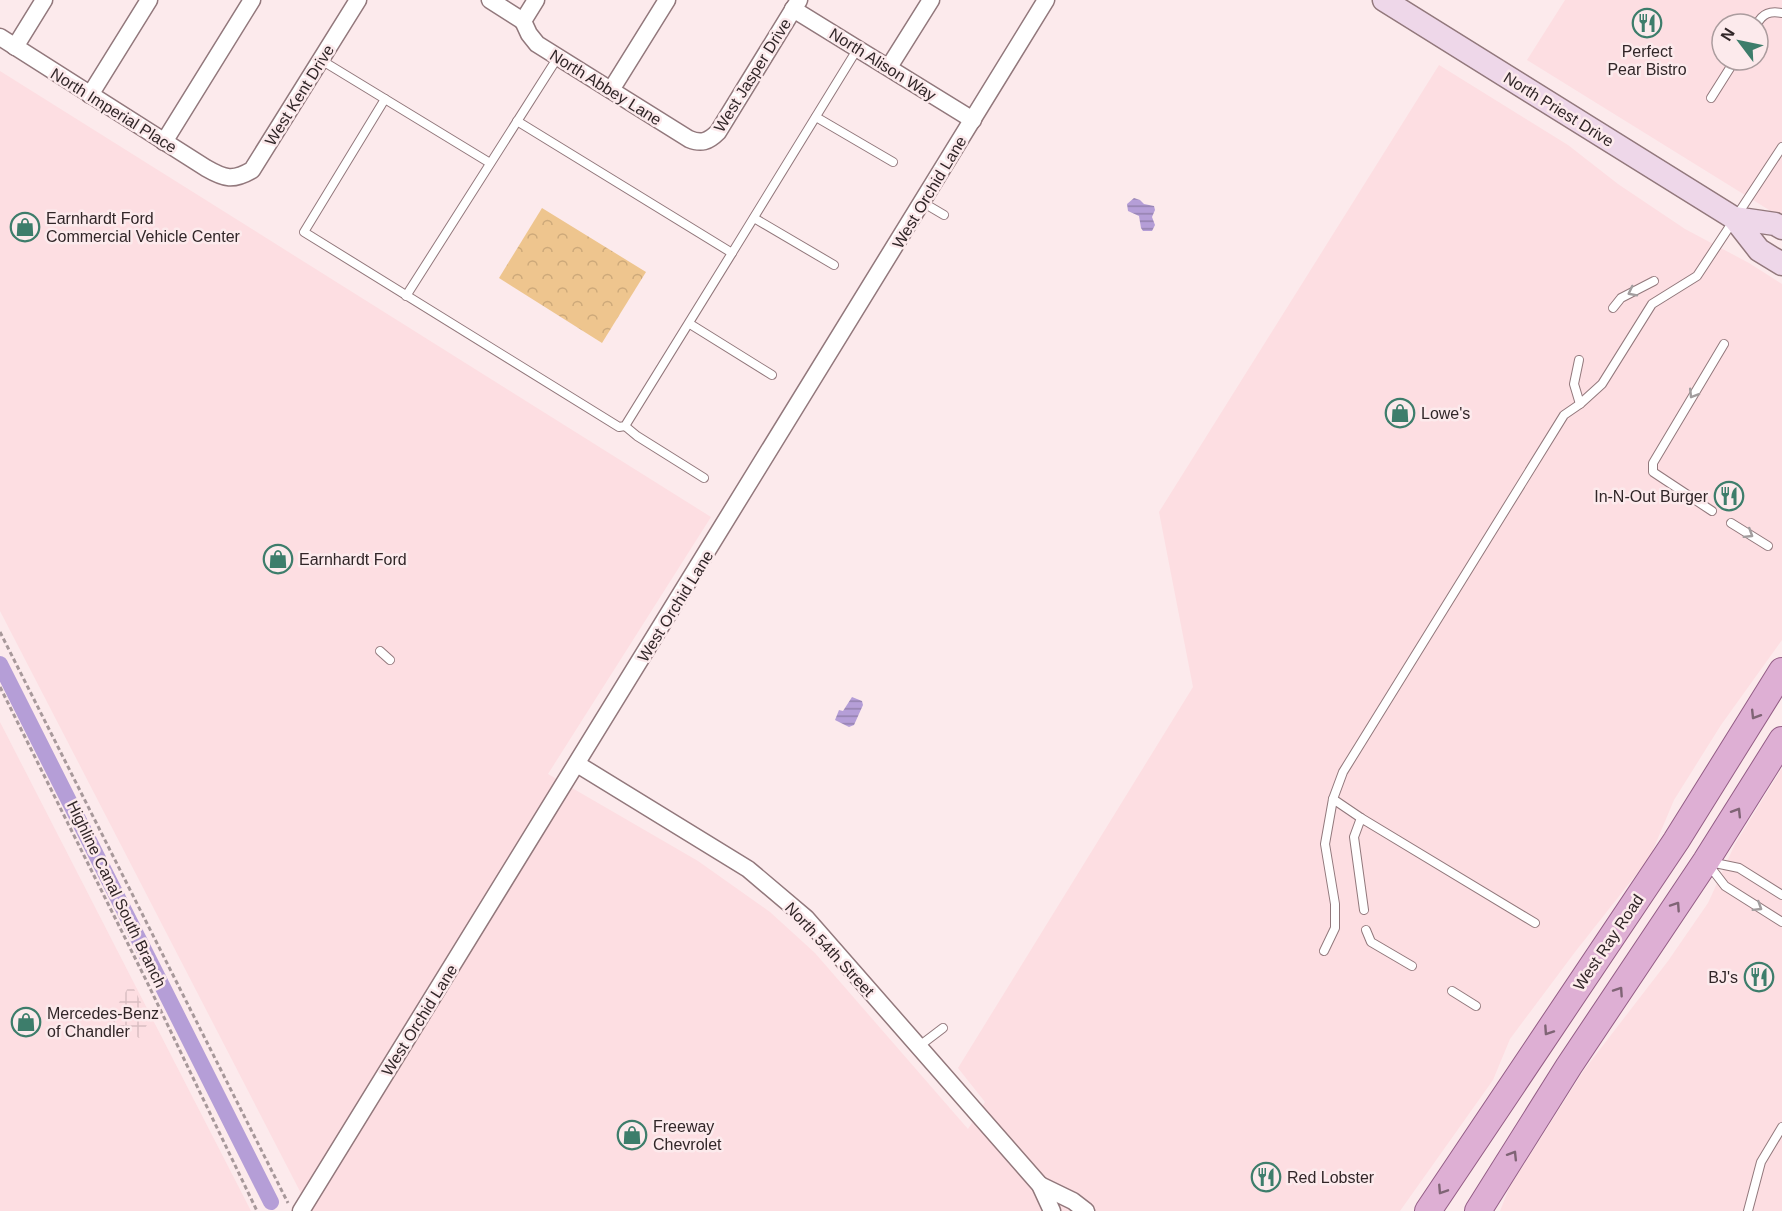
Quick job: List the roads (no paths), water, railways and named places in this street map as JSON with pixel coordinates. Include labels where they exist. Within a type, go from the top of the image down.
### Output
[{"type":"main road","name":"North Priest Drive","points":[[1384,0],[1734,218],[1759,250],[1782,264]]},
{"type":"main road","name":"North Priest Drive","points":[[1734,218],[1775,224],[1782,228]]},
{"type":"main road","name":"West Ray Road","points":[[1428,1211],[1676,841],[1782,671]]},
{"type":"main road","points":[[1482,1208],[1569,1066],[1706,861],[1782,740]]},
{"type":"street","points":[[15,47],[44,0]]},
{"type":"street","points":[[90,95],[149,0]]},
{"type":"street","points":[[164,142],[252,0]]},
{"type":"street","name":"West Kent Drive","points":[[231,178],[252,170],[358,0]]},
{"type":"street","points":[[490,0],[523,21],[536,0]]},
{"type":"street","points":[[611,90],[667,0]]},
{"type":"street","points":[[889,67],[931,0]]},
{"type":"street","name":"West Orchid Lane","points":[[295,1208],[577,764],[1046,0]]},
{"type":"street","name":"North Alison Way","points":[[796,5],[858,48],[973,120]]},
{"type":"street","name":"West Jasper Drive","points":[[700,143],[711,139],[718,132],[796,5]]},
{"type":"street","name":"North Abbey Lane","points":[[523,21],[537,44],[689,139],[700,143]]},
{"type":"street","name":"North Imperial Place","points":[[0,37],[164,142],[217,174],[231,178]]},
{"type":"street","name":"North 54th Street","points":[[577,764],[748,869],[806,918],[1040,1185],[1052,1211]]},
{"type":"street","name":"North 54th Street","points":[[1040,1185],[1073,1201],[1086,1211]]},
{"type":"lane","points":[[385,99],[304,232],[619,427],[625,426],[690,324],[858,48]]},
{"type":"lane","points":[[406,296],[558,57]]},
{"type":"lane","points":[[321,60],[490,163]]},
{"type":"lane","points":[[1711,98],[1727,72]]},
{"type":"lane","points":[[816,117],[893,162]]},
{"type":"lane","points":[[518,121],[732,253]]},
{"type":"lane","points":[[1324,951],[1335,928],[1335,904],[1325,844],[1333,799],[1342,772],[1564,415],[1602,384],[1652,304],[1697,276],[1782,147]]},
{"type":"lane","points":[[922,202],[944,215]]},
{"type":"lane","points":[[754,218],[834,266]]},
{"type":"lane","points":[[1613,308],[1620,298],[1654,281]]},
{"type":"lane","points":[[690,324],[772,375]]},
{"type":"lane","points":[[1712,511],[1662,480],[1653,472],[1653,463],[1724,344]]},
{"type":"lane","points":[[1579,360],[1574,384],[1580,404]]},
{"type":"lane","points":[[625,426],[636,436],[704,478]]},
{"type":"lane","points":[[1731,523],[1768,546]]},
{"type":"lane","points":[[380,651],[390,660]]},
{"type":"lane","points":[[1333,799],[1535,923]]},
{"type":"lane","points":[[1361,818],[1354,837],[1364,910]]},
{"type":"lane","points":[[1706,861],[1739,868],[1782,894]]},
{"type":"lane","points":[[1706,861],[1725,886],[1782,922]]},
{"type":"lane","points":[[1366,930],[1371,942],[1412,966]]},
{"type":"lane","points":[[1452,991],[1476,1006]]},
{"type":"lane","points":[[918,1047],[943,1028]]},
{"type":"lane","points":[[1748,1211],[1761,1162],[1782,1127]]},
{"type":"waterway","points":[[0,664],[271,1202]]},
{"type":"place","name":"Perfect Pear Bistro","points":[[1647,23]]},
{"type":"place","name":"Earnhardt Ford Commercial Vehicle Center","points":[[25,227]]},
{"type":"place","name":"Lowe's","points":[[1400,413]]},
{"type":"place","name":"In-N-Out Burger","points":[[1729,496]]},
{"type":"place","name":"Earnhardt Ford","points":[[278,559]]},
{"type":"place","name":"BJ's","points":[[1759,977]]},
{"type":"place","name":"Mercedes-Benz of Chandler","points":[[26,1022]]},
{"type":"place","name":"Freeway Chevrolet","points":[[632,1135]]},
{"type":"place","name":"Red Lobster","points":[[1266,1177]]}]
